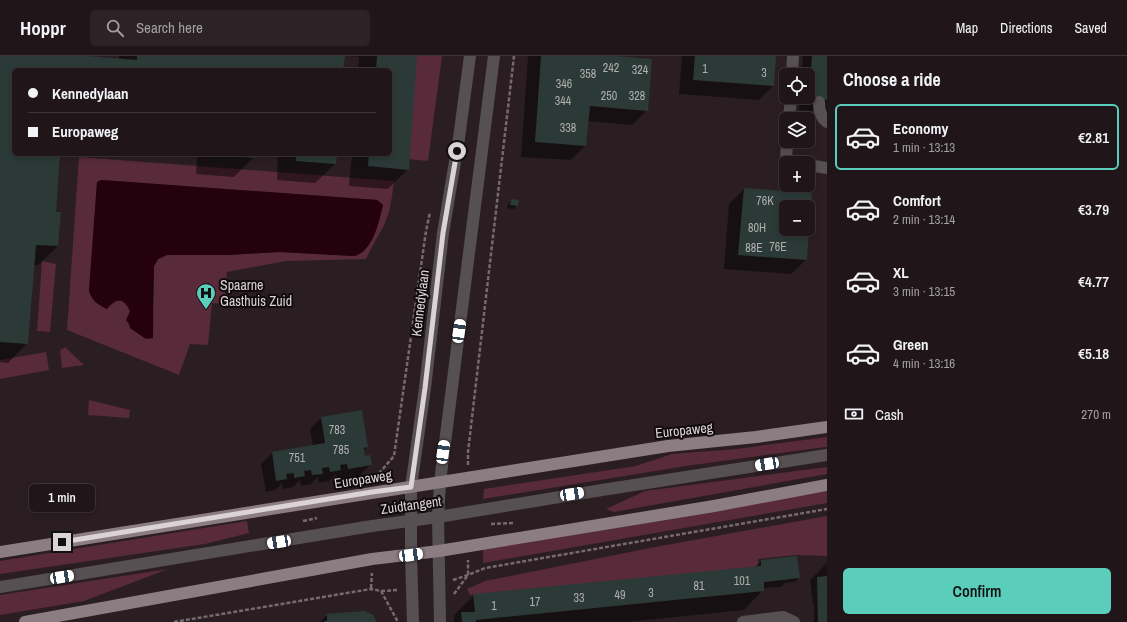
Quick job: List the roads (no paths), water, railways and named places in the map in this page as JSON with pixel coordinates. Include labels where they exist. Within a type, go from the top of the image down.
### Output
[{"type":"main road","name":"Europaweg","points":[[0,552],[668,446],[756,437],[827,427]]},
{"type":"main road","points":[[25,622],[372,559],[439,551],[714,506],[827,485]]},
{"type":"street","name":"Kennedylaan","points":[[413,622],[411,487],[425,388],[443,233],[459,138],[470,56]]},
{"type":"street","points":[[440,622],[438,517],[440,482],[494,56]]},
{"type":"street","points":[[793,68],[794,56]]},
{"type":"street","points":[[819,102],[819,109],[822,119],[827,122]]},
{"type":"street","points":[[815,167],[827,168]]},
{"type":"street","name":"Zuidtangent","points":[[0,587],[411,520],[438,517],[827,455]]},
{"type":"street","points":[[743,622],[782,617],[794,622]]},
{"type":"place","name":"Spaarne Gasthuis Zuid","points":[[206,310]]}]
